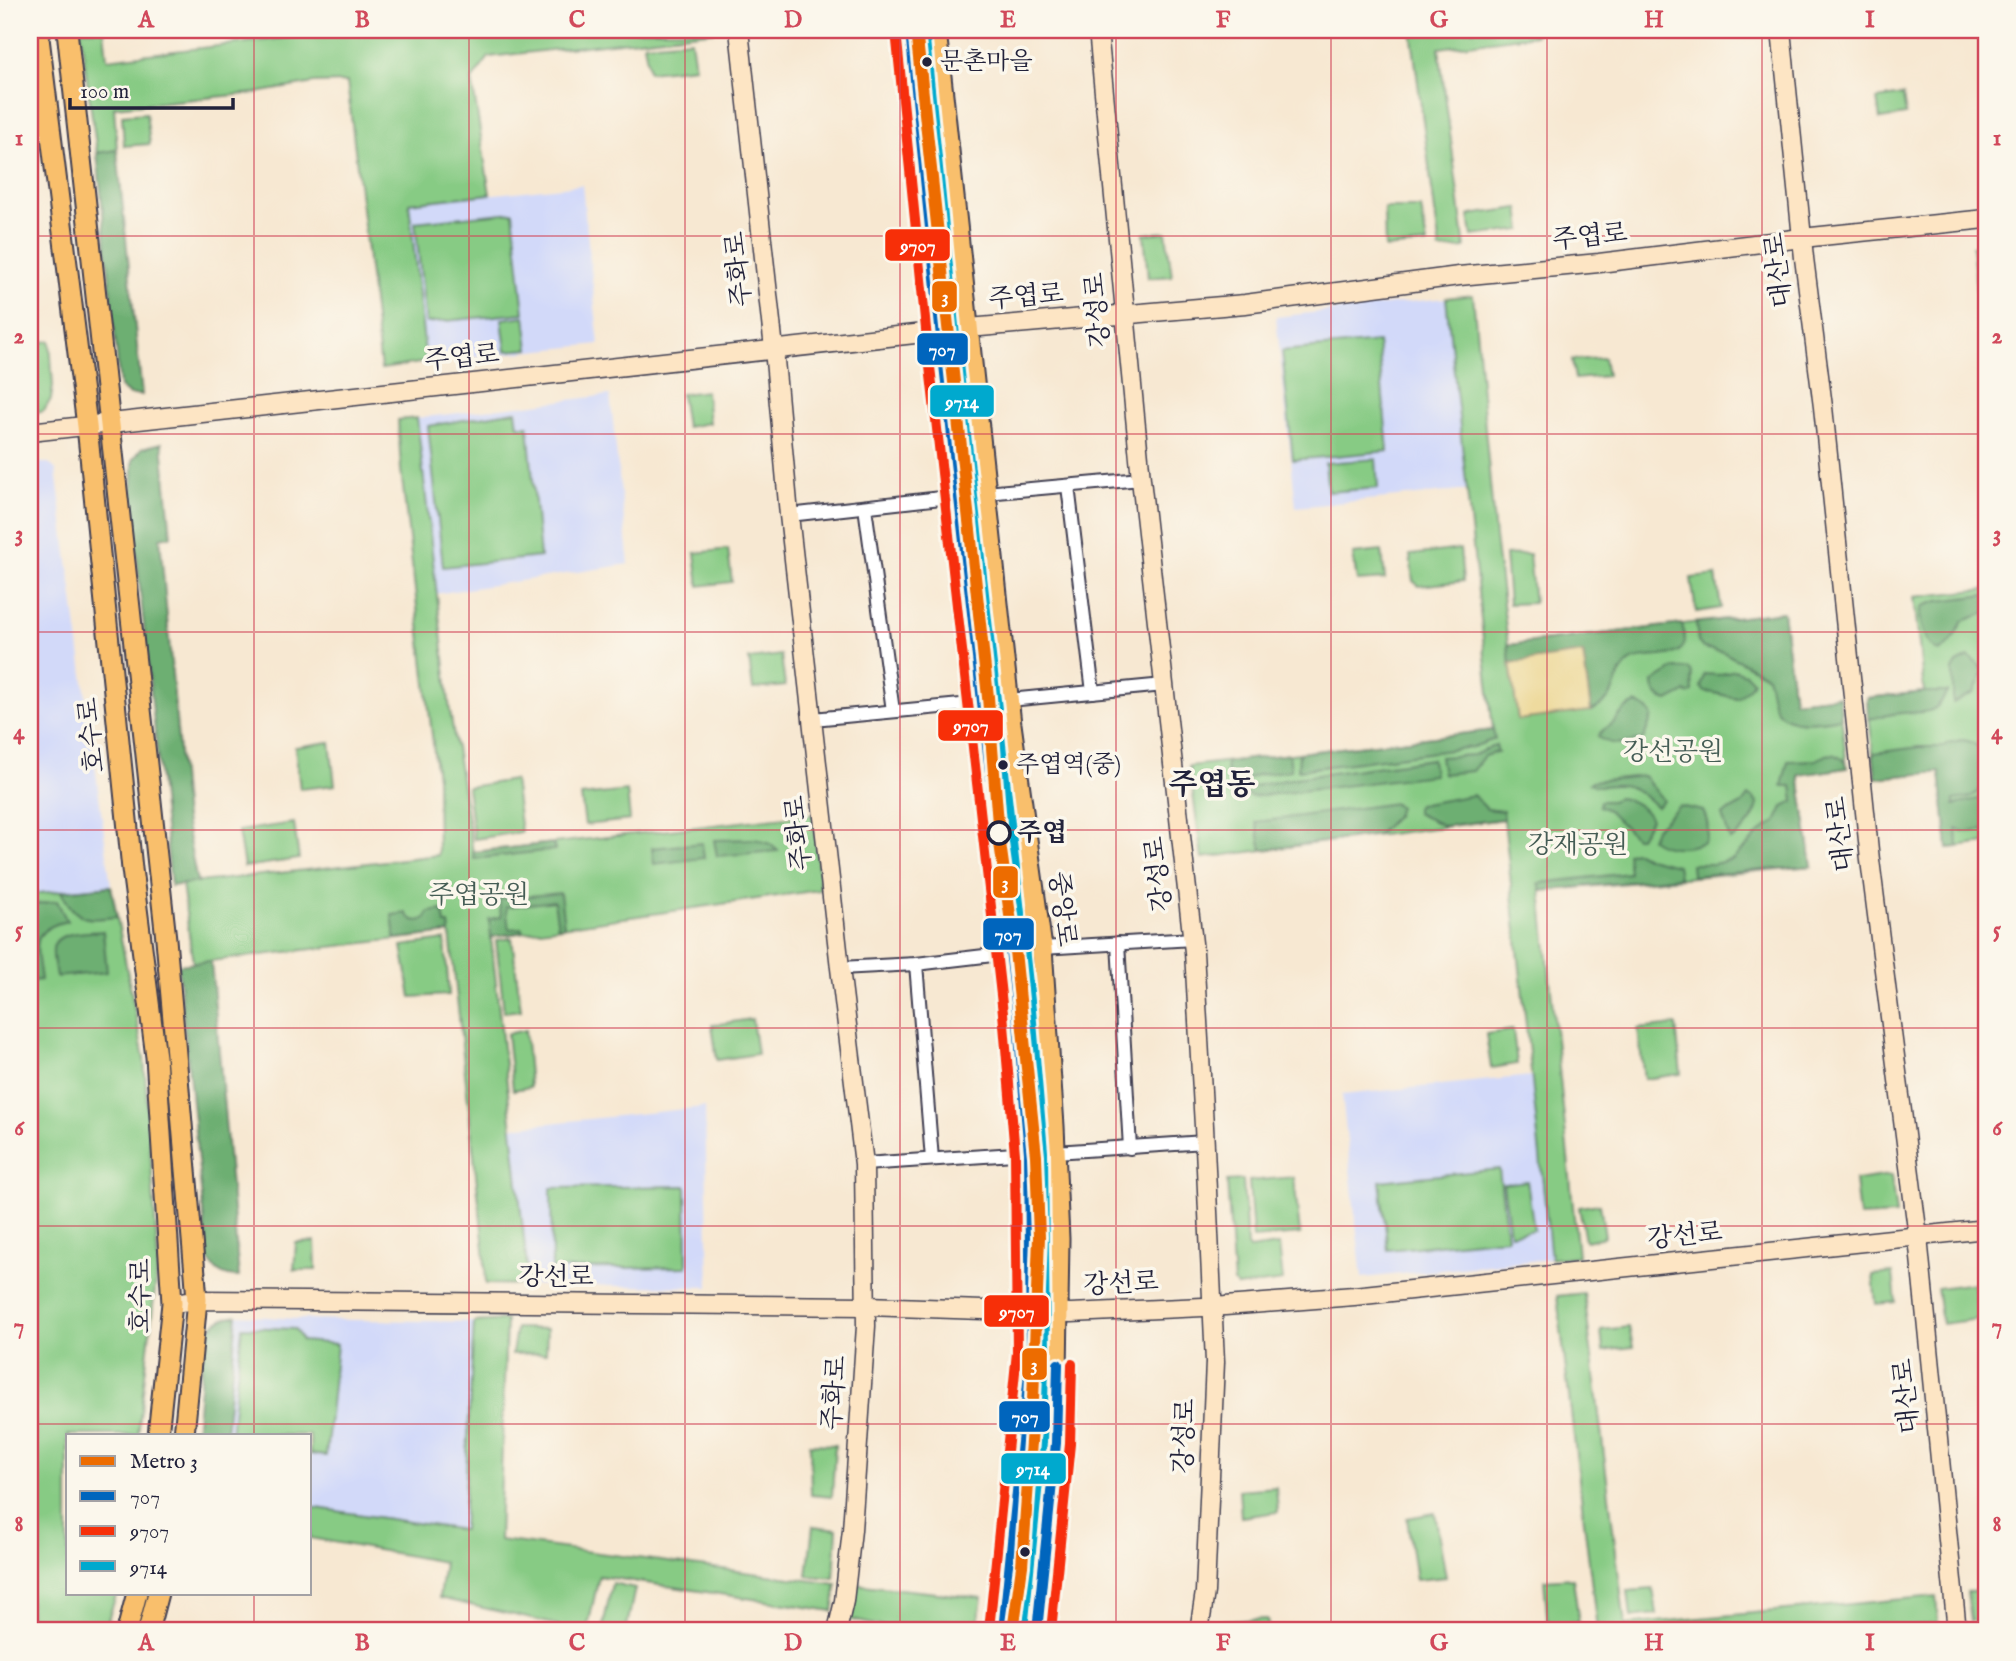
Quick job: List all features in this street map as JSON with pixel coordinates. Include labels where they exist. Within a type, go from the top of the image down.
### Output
[{"type":"main road","name":"호수로","points":[[38,30],[87,426],[131,856],[156,1057],[172,1303],[158,1434]]},
{"type":"main road","name":"호수로","points":[[67,30],[167,951],[197,1300],[184,1434]]},
{"type":"main road","points":[[910,30],[1010,953],[1029,1153],[1031,1353],[1003,1631]]},
{"type":"main road","name":"중앙로","points":[[936,30],[1009,700],[1042,948],[1055,1152],[1059,1239],[1056,1443],[1037,1631]]},
{"type":"main road","points":[[127,1631],[137,1594]]},
{"type":"main road","points":[[148,1631],[158,1594]]},
{"type":"street","name":"주화로","points":[[739,30],[774,349],[789,515],[839,968],[864,1164],[867,1306],[852,1530],[844,1601],[837,1631]]},
{"type":"street","name":"강성로","points":[[1098,30],[1141,479],[1193,939],[1214,1362],[1205,1592],[1199,1631]]},
{"type":"street","name":"대산로","points":[[1782,30],[1801,238],[1823,407],[1869,847],[1918,1237],[1957,1631]]},
{"type":"street","points":[[30,111],[52,144]]},
{"type":"street","name":"주엽로","points":[[30,432],[969,328],[1245,304],[1459,276],[1599,263],[1986,219]]},
{"type":"street","points":[[986,493],[1141,479]]},
{"type":"street","points":[[1069,486],[1093,692]]},
{"type":"street","points":[[789,515],[959,496]]},
{"type":"street","points":[[865,508],[892,711]]},
{"type":"street","points":[[1009,700],[1164,685]]},
{"type":"street","points":[[813,719],[982,703]]},
{"type":"street","points":[[1042,948],[1193,939]]},
{"type":"street","points":[[1118,943],[1130,1148]]},
{"type":"street","points":[[839,968],[916,964],[1010,953]]},
{"type":"street","points":[[916,964],[932,1159]]},
{"type":"street","points":[[1055,1152],[1205,1142]]},
{"type":"street","points":[[864,1164],[1029,1153]]},
{"type":"street","name":"강선로","points":[[172,1303],[197,1300],[867,1306],[1031,1313],[1213,1306],[1530,1279],[1986,1229]]},
{"type":"shaded area","points":[[582,185],[599,344],[426,362],[409,203]]},
{"type":"shaded area","points":[[1446,298],[1467,490],[1296,507],[1276,317]]},
{"type":"shaded area","points":[[610,395],[629,564],[435,594],[417,418]]},
{"type":"shaded area","points":[[30,463],[49,463],[56,470],[111,886],[30,894]]},
{"type":"shaded area","points":[[1531,1076],[1551,1259],[1362,1278],[1342,1095]]},
{"type":"shaded area","points":[[705,1107],[709,1287],[529,1285],[511,1127]]},
{"type":"shaded area","points":[[237,1315],[296,1319],[474,1322],[463,1530],[312,1507],[312,1434],[226,1434]]},
{"type":"green space","points":[[80,30],[104,30],[107,59],[353,30],[486,30],[487,38],[557,30],[725,30],[489,57],[472,80],[490,194],[409,203],[426,362],[381,369],[347,82],[314,83],[256,93],[114,107],[117,150],[97,153]]},
{"type":"green space","points":[[1411,30],[1536,30],[1536,35],[1439,48],[1465,248],[1440,250]]},
{"type":"green space","points":[[691,40],[695,67],[649,72],[644,44]]},
{"type":"green space","points":[[1903,95],[1906,115],[1880,119],[1877,99]]},
{"type":"green space","points":[[146,113],[150,144],[124,146],[122,115]]},
{"type":"green space","points":[[117,150],[142,395],[130,395],[120,387],[97,153]]},
{"type":"green space","points":[[1384,208],[1421,208],[1427,244],[1385,248]]},
{"type":"green space","points":[[1519,208],[1522,230],[1472,236],[1469,215]]},
{"type":"green space","points":[[513,212],[524,313],[426,323],[415,222]]},
{"type":"green space","points":[[1166,232],[1172,276],[1148,278],[1144,234]]},
{"type":"green space","points":[[1986,244],[1986,312],[1979,312],[1972,246]]},
{"type":"green space","name":"강선공원","points":[[1473,295],[1495,537],[1508,645],[1783,612],[1794,701],[1839,696],[1847,768],[1799,775],[1812,866],[1541,891],[1578,1256],[1551,1259],[1504,819],[1202,858],[1189,766],[1493,730],[1446,298]]},
{"type":"green space","points":[[525,316],[529,349],[506,351],[502,319]]},
{"type":"green space","points":[[50,341],[53,386],[51,399],[44,411],[30,415],[30,343]]},
{"type":"green space","points":[[1378,342],[1388,451],[1293,460],[1282,351]]},
{"type":"green space","points":[[1604,358],[1607,376],[1575,379],[1572,360]]},
{"type":"green space","points":[[706,391],[709,423],[686,427],[681,394]]},
{"type":"green space","points":[[516,411],[518,426],[528,426],[540,557],[443,567],[428,426]]},
{"type":"green space","name":"주엽공원","points":[[417,418],[450,711],[473,852],[813,814],[820,890],[491,937],[529,1285],[486,1284],[450,933],[193,963],[182,884],[438,855],[437,778],[401,470],[398,420]]},
{"type":"green space","points":[[162,443],[171,536],[160,538],[185,819],[198,882],[171,886],[132,511],[133,460],[142,448]]},
{"type":"green space","points":[[1376,459],[1378,488],[1328,492],[1325,463]]},
{"type":"green space","points":[[728,549],[732,582],[699,586],[695,553]]},
{"type":"green space","points":[[1460,549],[1463,581],[1419,586],[1413,581],[1410,555]]},
{"type":"green space","points":[[1382,551],[1385,579],[1357,581],[1353,554]]},
{"type":"green space","points":[[1529,554],[1534,603],[1509,604],[1505,555]]},
{"type":"green space","points":[[1716,575],[1721,608],[1696,612],[1691,578]]},
{"type":"green space","points":[[1986,589],[1986,843],[1948,848],[1940,772],[1876,778],[1867,698],[1924,692],[1914,597]]},
{"type":"green space","points":[[1986,595],[1986,613],[1963,621],[1948,646],[1939,652],[1934,649],[1926,638],[1922,624],[1923,606],[1938,601]]},
{"type":"green space","points":[[1783,612],[1794,701],[1839,696],[1841,718],[1806,722],[1789,719],[1774,706],[1767,676],[1723,652],[1703,648],[1698,642],[1696,623]]},
{"type":"green space","points":[[1682,624],[1685,641],[1683,648],[1670,655],[1631,661],[1624,667],[1607,700],[1591,711],[1583,654],[1510,663],[1508,645]]},
{"type":"green space","points":[[781,655],[785,686],[753,689],[749,659]]},
{"type":"green space","points":[[1969,657],[1985,670],[1973,693],[1953,703],[1953,670],[1957,663]]},
{"type":"green space","points":[[1675,668],[1689,669],[1693,692],[1685,692],[1668,701],[1657,694],[1653,682]]},
{"type":"green space","points":[[1734,670],[1746,674],[1753,681],[1738,698],[1705,692],[1701,687],[1704,674],[1718,675]]},
{"type":"green space","points":[[1947,692],[1938,706],[1929,711],[1868,719],[1867,698]]},
{"type":"green space","points":[[1636,703],[1648,709],[1652,716],[1643,740],[1614,743],[1598,737],[1625,709]]},
{"type":"green space","points":[[1493,730],[1495,739],[1473,747],[1298,770],[1299,753]]},
{"type":"green space","points":[[1961,740],[1978,747],[1986,764],[1986,774],[1978,791],[1970,797],[1954,800],[1954,805],[1986,799],[1986,830],[1962,832],[1957,829],[1958,847],[1948,848],[1940,772],[1876,778],[1873,753],[1942,747]]},
{"type":"green space","points":[[330,742],[335,785],[300,789],[295,747]]},
{"type":"green space","points":[[1496,745],[1498,752],[1484,756],[1472,771],[1443,774],[1440,757],[1474,755]]},
{"type":"green space","points":[[1289,754],[1291,770],[1257,775],[1235,784],[1227,775],[1226,762]]},
{"type":"green space","points":[[1834,754],[1846,761],[1847,768],[1799,775],[1812,866],[1692,876],[1691,864],[1714,864],[1733,859],[1765,828],[1776,822],[1783,807],[1794,802],[1792,786],[1782,786],[1788,761],[1816,760]]},
{"type":"green space","points":[[1432,759],[1434,775],[1251,797],[1240,790],[1296,778]]},
{"type":"green space","points":[[1644,776],[1663,800],[1657,807],[1630,787],[1597,786],[1590,783],[1592,781]]},
{"type":"green space","points":[[514,780],[521,832],[474,839],[467,787]]},
{"type":"green space","points":[[627,791],[630,820],[585,825],[581,796]]},
{"type":"green space","points":[[1473,795],[1487,809],[1503,811],[1504,819],[1444,826],[1416,813],[1418,805]]},
{"type":"green space","points":[[1748,796],[1758,804],[1754,815],[1739,834],[1730,840],[1722,815],[1742,804]]},
{"type":"green space","points":[[1618,798],[1637,804],[1651,819],[1640,837],[1635,837],[1608,810],[1599,806],[1600,801]]},
{"type":"green space","points":[[1395,803],[1399,807],[1396,816],[1377,835],[1262,850],[1256,822]]},
{"type":"green space","points":[[1679,806],[1703,811],[1708,826],[1704,842],[1677,847],[1663,845],[1651,839],[1655,829]]},
{"type":"green space","points":[[294,823],[299,859],[244,867],[238,831]]},
{"type":"green space","points":[[755,839],[770,844],[778,851],[717,856],[714,840]]},
{"type":"green space","points":[[553,843],[555,850],[474,859],[473,852]]},
{"type":"green space","points":[[702,843],[704,858],[654,864],[652,848]]},
{"type":"green space","points":[[1637,852],[1648,858],[1677,865],[1679,877],[1541,891],[1539,883],[1629,873],[1627,853]]},
{"type":"green space","points":[[111,886],[144,1059],[158,1263],[138,1434],[66,1434],[66,1594],[117,1594],[104,1631],[30,1631],[30,894]]},
{"type":"green space","points":[[111,886],[117,917],[83,917],[72,909],[61,891]]},
{"type":"green space","points":[[560,893],[564,926],[558,927],[554,901],[506,907],[509,929],[522,928],[523,932],[491,937],[489,919],[501,917],[499,899]]},
{"type":"green space","points":[[57,901],[67,921],[46,929],[41,935],[37,949],[41,980],[30,981],[30,905]]},
{"type":"green space","points":[[443,910],[445,924],[449,924],[450,933],[395,939],[392,915],[406,913],[419,921],[429,912]]},
{"type":"green space","points":[[103,931],[107,972],[56,977],[53,949],[59,938]]},
{"type":"green space","points":[[512,938],[521,1010],[504,1012],[496,940]]},
{"type":"green space","points":[[445,940],[449,995],[411,997],[402,946]]},
{"type":"green space","points":[[211,961],[239,1277],[220,1273],[208,1259],[178,965]]},
{"type":"green space","points":[[752,1019],[757,1054],[717,1060],[712,1025]]},
{"type":"green space","points":[[1676,1025],[1681,1074],[1644,1079],[1638,1029]]},
{"type":"green space","points":[[525,1030],[530,1087],[513,1090],[507,1034]]},
{"type":"green space","points":[[1513,1030],[1517,1064],[1491,1068],[1486,1034]]},
{"type":"green space","points":[[1499,1169],[1507,1238],[1388,1250],[1380,1181]]},
{"type":"green space","points":[[1891,1175],[1896,1215],[1859,1217],[1855,1180]]},
{"type":"green space","points":[[1294,1177],[1300,1234],[1253,1238],[1249,1181]]},
{"type":"green space","points":[[1243,1180],[1247,1246],[1249,1249],[1279,1245],[1283,1281],[1237,1287],[1234,1283],[1227,1181]]},
{"type":"green space","points":[[1527,1181],[1534,1230],[1510,1234],[1503,1184]]},
{"type":"green space","points":[[686,1186],[687,1267],[552,1269],[551,1188]]},
{"type":"green space","points":[[1600,1204],[1605,1237],[1585,1241],[1579,1207]]},
{"type":"green space","points":[[315,1242],[316,1270],[294,1270],[296,1243]]},
{"type":"green space","points":[[1893,1273],[1896,1302],[1876,1304],[1873,1275]]},
{"type":"green space","points":[[1974,1283],[1979,1319],[1942,1324],[1937,1288]]},
{"type":"green space","points":[[1584,1293],[1625,1625],[1936,1596],[1938,1623],[1873,1631],[1587,1631],[1597,1629],[1557,1296]]},
{"type":"green space","points":[[237,1315],[226,1434],[196,1434],[204,1337],[211,1328],[226,1318]]},
{"type":"green space","points":[[506,1320],[499,1540],[837,1584],[833,1611],[599,1576],[587,1631],[558,1631],[558,1625],[439,1598],[444,1562],[312,1538],[312,1507],[463,1530],[474,1322]]},
{"type":"green space","points":[[242,1327],[295,1329],[302,1341],[337,1344],[326,1456],[312,1454],[312,1434],[231,1434]]},
{"type":"green space","points":[[1629,1327],[1633,1347],[1603,1351],[1601,1330]]},
{"type":"green space","points":[[516,1328],[547,1329],[546,1353],[512,1354]]},
{"type":"green space","points":[[810,1444],[835,1445],[832,1497],[811,1495]]},
{"type":"green space","points":[[1276,1487],[1278,1512],[1241,1517],[1239,1490]]},
{"type":"green space","points":[[1435,1513],[1446,1577],[1416,1580],[1407,1518]]},
{"type":"green space","points":[[813,1526],[837,1529],[834,1578],[807,1576]]},
{"type":"green space","points":[[1573,1578],[1579,1623],[1548,1626],[1544,1580]]},
{"type":"green space","points":[[612,1583],[635,1588],[626,1631],[603,1627]]},
{"type":"green space","points":[[854,1584],[982,1598],[977,1631],[906,1631],[847,1619]]},
{"type":"green space","points":[[1653,1589],[1657,1614],[1631,1617],[1628,1591]]},
{"type":"green space","points":[[1986,1590],[1986,1620],[1971,1621],[1967,1592]]},
{"type":"green space","points":[[1267,1619],[1269,1631],[1221,1631],[1221,1621]]},
{"type":"sand","points":[[1583,653],[1591,711],[1518,720],[1510,663]]},
{"type":"metro line","name":"3","points":[[916,30],[988,697],[999,836],[1015,951],[1036,1156],[1039,1237],[1032,1428],[1022,1566],[1013,1631]]},
{"type":"transit line","name":"707","points":[[910,30],[942,347],[1017,1012],[1029,1153],[1031,1353],[1003,1631]]},
{"type":"transit line","name":"9714","points":[[924,30],[956,346],[1031,1010],[1043,1152],[1045,1354],[1017,1631]]},
{"type":"transit line","name":"9707","points":[[896,31],[928,349],[1003,1013],[1015,1154],[1017,1352],[989,1630]]},
{"type":"transit line","name":"9714","points":[[1023,1630],[1042,1442],[1044,1364]]},
{"type":"transit line","name":"707","points":[[1037,1631],[1056,1443],[1058,1364]]},
{"type":"transit line","name":"9707","points":[[1051,1631],[1070,1444],[1072,1364]]},
{"type":"place","name":"문촌마을","points":[[927,62]]},
{"type":"place","name":"주엽역(중)","points":[[1003,765]]},
{"type":"place","name":"주엽","points":[[999,833]]},
{"type":"district","name":"주엽동","points":[[1212,786]]},
{"type":"park label","name":"강재공원","points":[[1578,845]]}]
